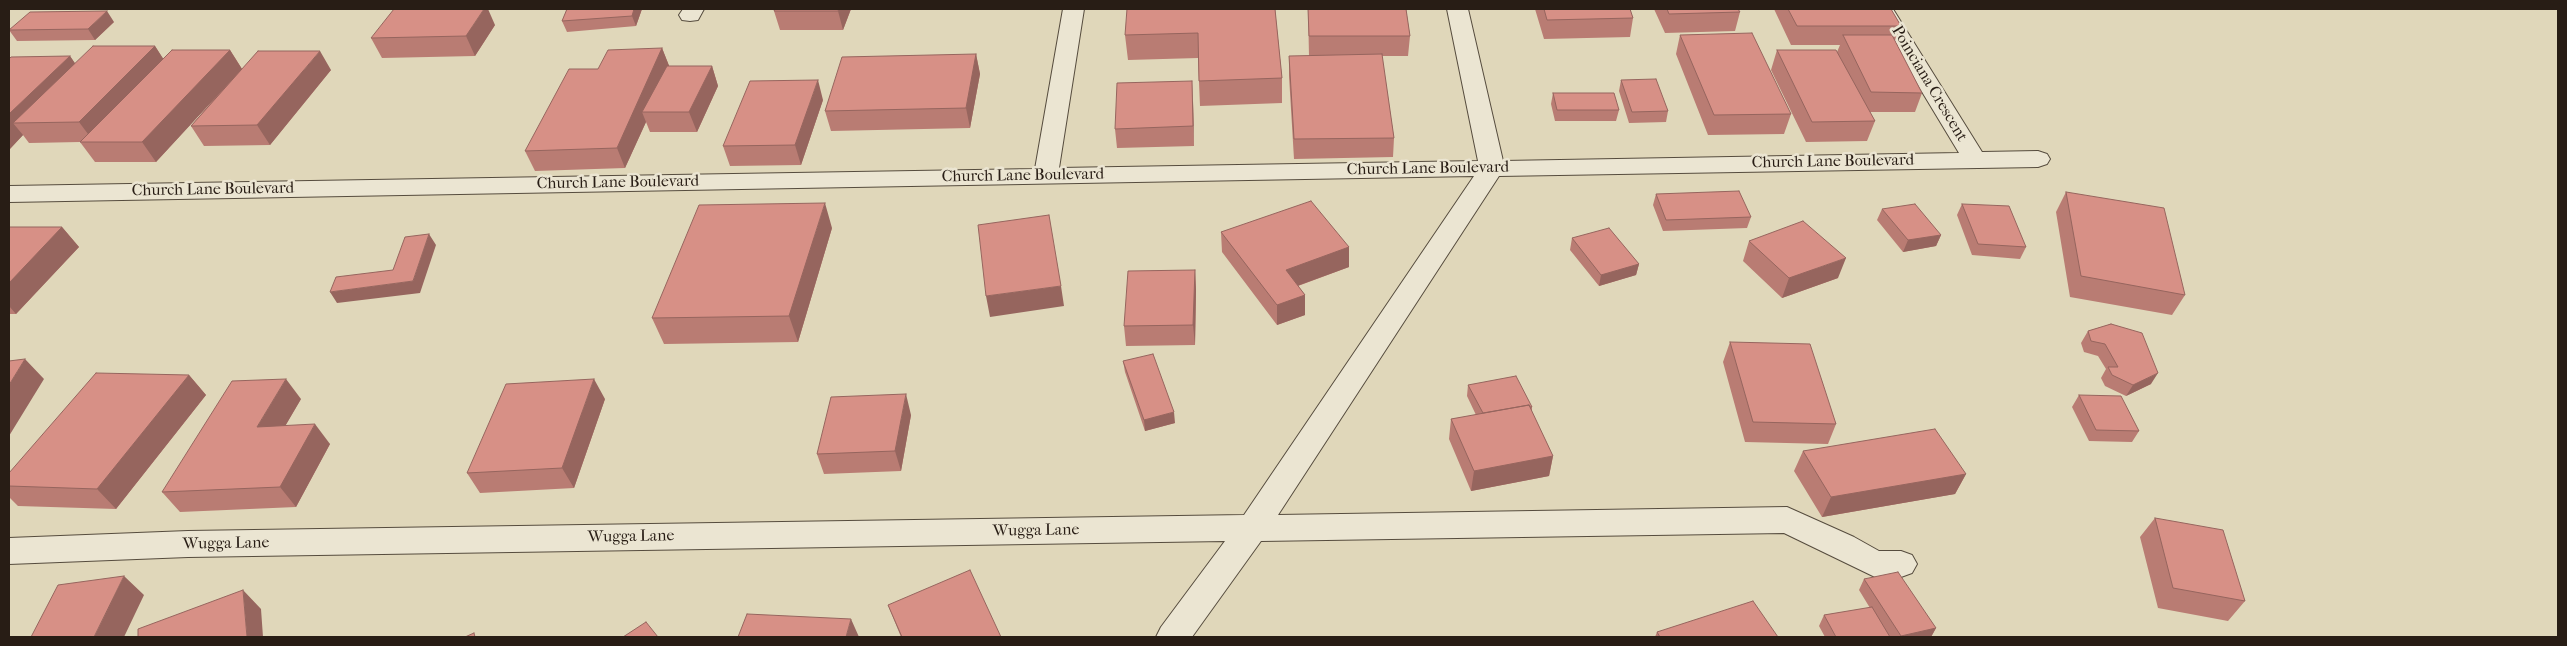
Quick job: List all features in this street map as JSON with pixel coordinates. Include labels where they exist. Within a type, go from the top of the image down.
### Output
[{"type":"street","points":[[1046,176],[1073,9]]},
{"type":"street","points":[[1173,637],[1253,527],[1492,168],[1456,9]]},
{"type":"street","name":"Poinciana Crescent","points":[[1883,9],[1975,160]]},
{"type":"street","name":"Church Lane Boulevard","points":[[9,194],[2038,159]]},
{"type":"street","name":"Wugga Lane","points":[[9,551],[188,544],[1787,520],[1843,546],[1875,564],[1902,564]]},
{"type":"building","points":[[394,9],[484,9],[466,36],[371,38]]},
{"type":"building","points":[[567,9],[634,9],[632,16],[562,21]]},
{"type":"building","points":[[775,9],[839,9],[838,11],[774,11]]},
{"type":"building","points":[[1127,9],[1275,9],[1282,78],[1199,81],[1198,33],[1125,35]]},
{"type":"building","points":[[1308,9],[1406,9],[1410,36],[1309,36]]},
{"type":"building","points":[[1544,9],[1630,9],[1633,18],[1547,20]]},
{"type":"building","points":[[1667,9],[1738,9],[1740,12],[1669,14]]},
{"type":"building","points":[[1788,9],[1891,9],[1901,26],[1797,26]]},
{"type":"building","points":[[107,11],[88,29],[9,30],[30,12]]},
{"type":"building","points":[[1752,33],[1791,114],[1714,115],[1680,35]]},
{"type":"building","points":[[1843,35],[1892,35],[1922,93],[1871,92]]},
{"type":"building","points":[[93,46],[155,46],[79,122],[13,123]]},
{"type":"building","points":[[662,48],[617,148],[525,151],[569,69],[598,69],[608,50]]},
{"type":"building","points":[[172,50],[230,50],[142,142],[80,142]]},
{"type":"building","points":[[1777,50],[1836,50],[1875,121],[1812,122]]},
{"type":"building","points":[[258,51],[320,51],[257,125],[191,126]]},
{"type":"building","points":[[976,54],[966,108],[825,111],[842,57]]},
{"type":"building","points":[[1382,54],[1394,138],[1294,139],[1289,56]]},
{"type":"building","points":[[70,56],[9,114],[9,59],[11,57]]},
{"type":"building","points":[[667,66],[712,66],[689,112],[642,112]]},
{"type":"building","points":[[1656,79],[1668,111],[1632,112],[1621,80]]},
{"type":"building","points":[[818,80],[795,145],[723,146],[750,81]]},
{"type":"building","points":[[1192,81],[1193,126],[1115,129],[1117,83]]},
{"type":"building","points":[[1553,93],[1614,93],[1619,110],[1557,110]]},
{"type":"building","points":[[1739,191],[1751,217],[1666,220],[1656,194]]},
{"type":"building","points":[[2066,192],[2164,208],[2185,295],[2081,276]]},
{"type":"building","points":[[1311,201],[1349,247],[1286,270],[1305,295],[1277,305],[1221,232]]},
{"type":"building","points":[[825,203],[789,316],[652,318],[699,205]]},
{"type":"building","points":[[1915,204],[1941,235],[1908,240],[1882,209]]},
{"type":"building","points":[[1962,204],[2009,206],[2026,247],[1978,244]]},
{"type":"building","points":[[1049,215],[1061,286],[986,296],[978,225]]},
{"type":"building","points":[[1803,221],[1846,258],[1789,278],[1749,241]]},
{"type":"building","points":[[9,227],[62,227],[9,283]]},
{"type":"building","points":[[1609,228],[1639,264],[1601,275],[1572,238]]},
{"type":"building","points":[[429,234],[413,281],[330,292],[336,277],[393,270],[405,237]]},
{"type":"building","points":[[1195,270],[1193,325],[1124,326],[1128,271]]},
{"type":"building","points":[[2111,324],[2142,333],[2158,373],[2133,385],[2112,375],[2108,367],[2118,367],[2105,344],[2091,341],[2088,331]]},
{"type":"building","points":[[1730,342],[1810,344],[1836,424],[1753,422]]},
{"type":"building","points":[[1153,354],[1174,412],[1144,420],[1123,361]]},
{"type":"building","points":[[25,359],[9,385],[9,361]]},
{"type":"building","points":[[96,373],[189,375],[97,489],[9,486],[9,473]]},
{"type":"building","points":[[1516,376],[1532,407],[1529,405],[1483,413],[1468,385]]},
{"type":"building","points":[[286,379],[257,427],[315,424],[280,487],[162,492],[232,381]]},
{"type":"building","points":[[594,379],[562,468],[467,473],[506,384]]},
{"type":"building","points":[[906,394],[895,451],[817,454],[831,397]]},
{"type":"building","points":[[2079,395],[2121,396],[2139,431],[2096,430]]},
{"type":"building","points":[[1529,405],[1553,456],[1474,471],[1451,419]]},
{"type":"building","points":[[1935,429],[1966,474],[1831,497],[1803,451]]},
{"type":"building","points":[[2155,518],[2223,530],[2245,601],[2173,588]]},
{"type":"building","points":[[970,570],[1001,637],[902,637],[888,605]]},
{"type":"building","points":[[1898,572],[1936,628],[1901,636],[1864,579]]},
{"type":"building","points":[[124,576],[94,637],[31,637],[58,585]]},
{"type":"building","points":[[243,590],[247,637],[138,637],[138,629]]},
{"type":"building","points":[[1753,601],[1778,637],[1660,637],[1657,632]]},
{"type":"building","points":[[1872,607],[1890,637],[1836,637],[1824,615]]},
{"type":"building","points":[[747,614],[851,619],[846,637],[738,637]]},
{"type":"building","points":[[646,622],[658,637],[623,637]]},
{"type":"building","points":[[474,633],[475,637],[465,637]]}]
